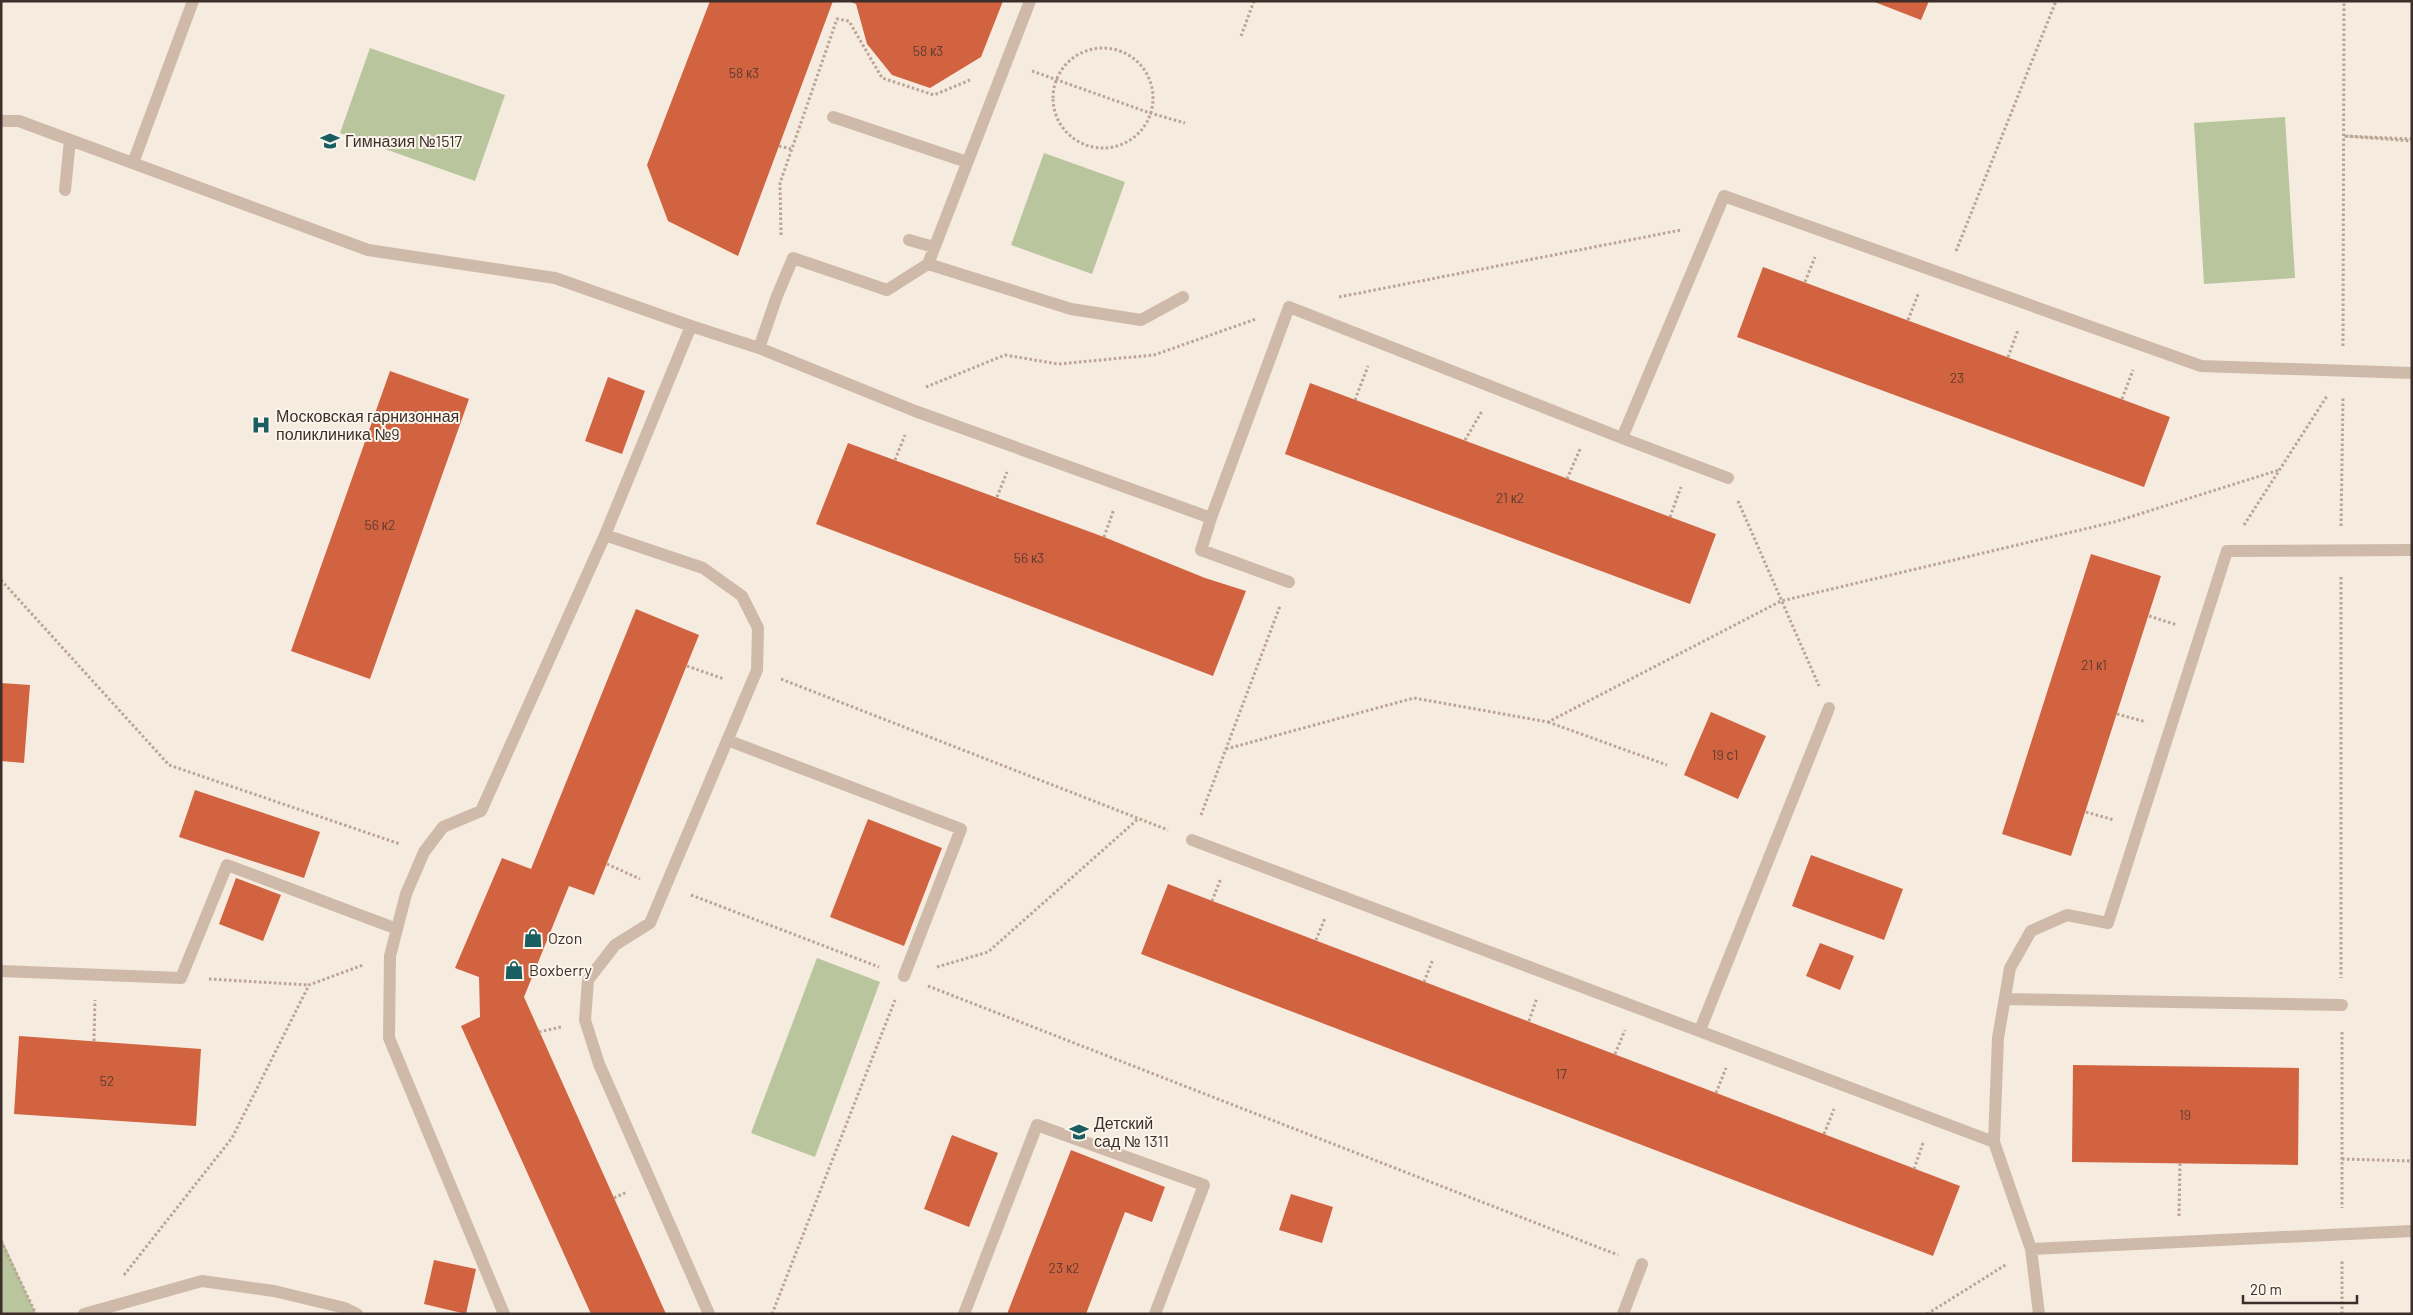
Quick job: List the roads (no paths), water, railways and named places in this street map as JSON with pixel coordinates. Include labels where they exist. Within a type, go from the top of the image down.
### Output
[{"type":"lane","points":[[133,163],[193,1]]},
{"type":"lane","points":[[759,348],[777,296],[793,258],[887,290],[928,264],[1030,1]]},
{"type":"lane","points":[[833,116],[967,162]]},
{"type":"lane","points":[[1,121],[19,121],[368,250],[555,278],[759,348],[890,401],[1211,518]]},
{"type":"lane","points":[[65,190],[70,140]]},
{"type":"lane","points":[[1622,438],[1724,196],[2201,366],[2412,373]]},
{"type":"lane","points":[[910,240],[934,247]]},
{"type":"lane","points":[[928,264],[1071,309],[1141,320],[1183,298]]},
{"type":"lane","points":[[1289,582],[1201,550],[1211,518],[1289,308],[1728,478]]},
{"type":"lane","points":[[504,1314],[389,1038],[390,956],[406,894],[424,852],[442,827],[481,811],[605,535],[691,326]]},
{"type":"lane","points":[[605,535],[703,568],[742,596],[758,628],[757,670],[663,888],[650,923],[615,945],[588,980],[585,1020],[599,1064],[709,1314]]},
{"type":"lane","points":[[2039,1314],[2031,1249],[1994,1142],[1998,1038],[2010,968],[2031,931],[2067,915],[2108,923],[2227,551],[2412,550]]},
{"type":"lane","points":[[1700,1030],[1829,708]]},
{"type":"lane","points":[[727,740],[961,829],[904,976]]},
{"type":"lane","points":[[1192,840],[1994,1142]]},
{"type":"lane","points":[[1,971],[181,978],[227,864],[397,929]]},
{"type":"lane","points":[[2005,998],[2342,1005]]},
{"type":"lane","points":[[964,1314],[1037,1125],[1204,1185],[1155,1314]]},
{"type":"lane","points":[[2031,1249],[2412,1231]]},
{"type":"lane","points":[[1623,1314],[1642,1264]]},
{"type":"lane","points":[[90,1311],[202,1282],[274,1291],[346,1308],[358,1314]]},
{"type":"place","name":"Гимназия №1517","points":[[330,141]]},
{"type":"place","name":"Московская гарнизонная поликлиника №9","points":[[261,425]]},
{"type":"place","name":"Ozon","points":[[533,938]]},
{"type":"place","name":"Boxberry","points":[[514,970]]},
{"type":"place","name":"Детский сад № 1311","points":[[1079,1132]]}]
